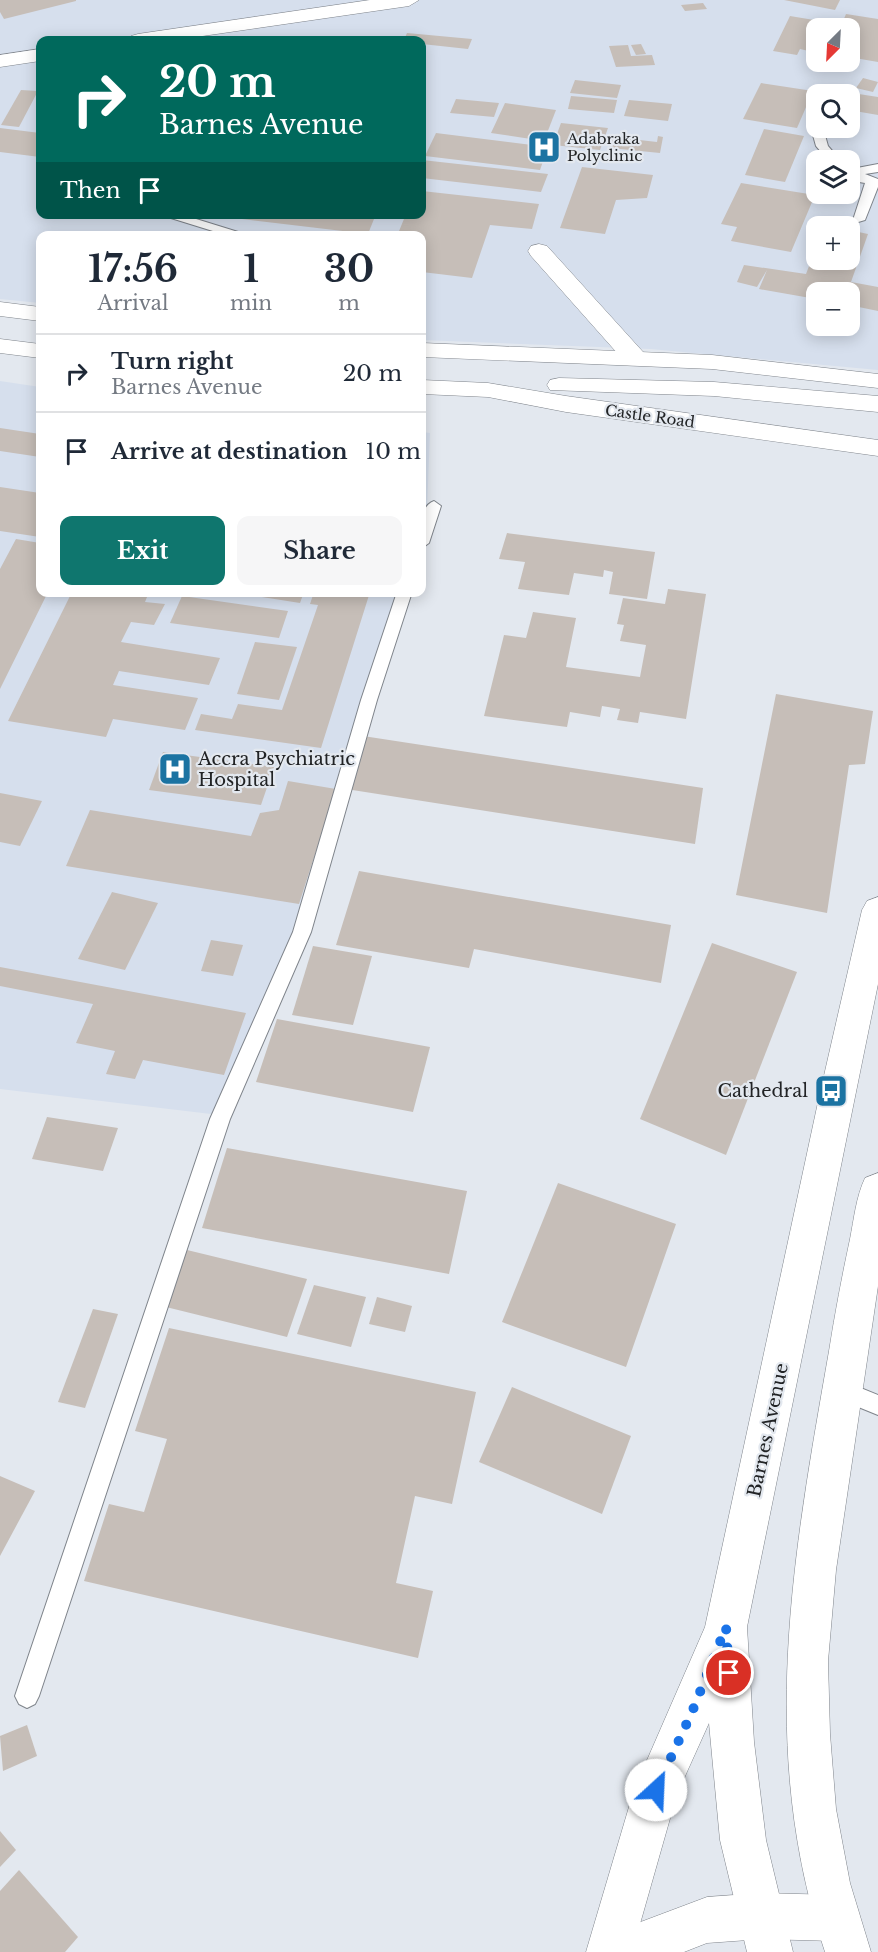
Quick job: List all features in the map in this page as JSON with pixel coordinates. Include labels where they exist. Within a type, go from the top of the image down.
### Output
[{"type":"main road","points":[[165,36],[409,0]]},
{"type":"main road","points":[[0,61],[36,56]]},
{"type":"main road","points":[[539,251],[635,358]]},
{"type":"main road","points":[[0,309],[36,314]]},
{"type":"main road","points":[[0,346],[36,350]]},
{"type":"main road","points":[[426,350],[712,362],[871,379]]},
{"type":"main road","points":[[488,390],[526,384],[714,389],[878,404]]},
{"type":"main road","name":"Castle Road","points":[[426,387],[488,390],[566,404],[878,448]]},
{"type":"main road","points":[[783,435],[878,466]]},
{"type":"main road","name":"Barnes Avenue","points":[[766,1934],[742,1840],[732,1742],[726,1627],[837,1093],[878,910]]},
{"type":"main road","points":[[622,1952],[707,1920],[766,1934],[841,1935],[825,1875],[808,1741],[807,1659],[859,1397],[878,1189]]},
{"type":"main road","points":[[609,1952],[656,1790],[692,1712],[726,1627]]},
{"type":"lane","points":[[860,168],[878,168]]},
{"type":"lane","points":[[860,176],[874,183],[860,218]]},
{"type":"lane","points":[[182,219],[227,231]]},
{"type":"lane","points":[[426,531],[434,506]]},
{"type":"lane","points":[[27,1696],[220,1119],[302,932],[369,700],[403,597]]},
{"type":"shaded area","points":[[0,0],[878,0],[878,370],[650,349],[426,340],[426,231],[36,231],[36,303],[0,299]]},
{"type":"shaded area","name":"Accra Psychiatric Hospital","points":[[0,381],[36,386],[36,597],[401,597],[337,822],[228,1116],[0,1089]]},
{"type":"shaded area","points":[[426,432],[430,433],[426,514]]},
{"type":"building","points":[[0,0],[76,1],[4,19],[0,12]]},
{"type":"building","points":[[784,0],[840,0],[835,10]]},
{"type":"building","points":[[703,3],[707,9],[685,11],[681,5]]},
{"type":"building","points":[[846,14],[878,19],[878,62],[860,59],[860,18],[844,18]]},
{"type":"building","points":[[790,16],[806,19],[806,50],[800,49],[797,55],[773,51]]},
{"type":"building","points":[[407,33],[472,39],[468,49],[426,44],[426,36],[406,36]]},
{"type":"building","points":[[641,44],[646,54],[636,55],[631,45]]},
{"type":"building","points":[[628,45],[631,56],[652,55],[655,65],[616,67],[609,46]]},
{"type":"building","points":[[863,78],[878,82],[873,92],[860,89],[859,84]]},
{"type":"building","points":[[575,80],[621,85],[617,98],[570,93]]},
{"type":"building","points":[[761,83],[806,90],[806,107],[797,128],[743,119]]},
{"type":"building","points":[[21,90],[36,91],[19,127],[1,125]]},
{"type":"building","points":[[860,94],[878,97],[878,115],[860,112]]},
{"type":"building","points":[[571,96],[617,100],[614,113],[568,109]]},
{"type":"building","points":[[456,99],[499,103],[494,117],[450,113]]},
{"type":"building","points":[[629,100],[672,104],[668,121],[624,116]]},
{"type":"building","points":[[505,103],[556,110],[544,141],[491,133]]},
{"type":"building","points":[[561,123],[608,128],[600,150],[553,145]]},
{"type":"building","points":[[0,128],[36,132],[36,156],[0,152]]},
{"type":"building","points":[[764,129],[804,136],[785,182],[745,175]]},
{"type":"building","points":[[436,133],[548,147],[540,170],[426,156]]},
{"type":"building","points":[[658,136],[663,137],[660,153],[610,148],[613,137],[657,142]]},
{"type":"building","points":[[426,160],[548,174],[541,192],[426,178]]},
{"type":"building","points":[[582,167],[653,175],[647,198],[616,200],[605,234],[560,228]]},
{"type":"building","points":[[741,183],[806,194],[806,204],[811,204],[791,252],[731,241],[737,227],[721,224]]},
{"type":"building","points":[[426,191],[539,204],[532,229],[490,225],[472,278],[426,272],[426,231],[399,231],[404,219],[426,219]]},
{"type":"building","points":[[242,219],[374,219],[369,231],[343,231]]},
{"type":"building","points":[[860,232],[868,234],[860,257]]},
{"type":"building","points":[[744,265],[806,274],[808,270],[855,270],[851,282],[806,282],[806,297],[759,289],[767,270],[757,287],[737,282]]},
{"type":"building","points":[[860,284],[878,287],[878,311],[860,307]]},
{"type":"building","points":[[0,428],[36,433],[36,456],[0,451]]},
{"type":"building","points":[[0,487],[36,492],[36,536],[0,531]]},
{"type":"building","points":[[507,533],[655,552],[647,599],[609,594],[613,572],[604,570],[603,577],[574,573],[569,595],[518,589],[525,562],[499,559]]},
{"type":"building","points":[[16,539],[36,542],[36,597],[46,597],[0,689],[0,569]]},
{"type":"building","points":[[668,589],[706,594],[686,719],[640,712],[638,723],[617,720],[620,709],[602,706],[600,717],[570,712],[567,727],[484,716],[504,635],[526,638],[533,612],[576,618],[566,667],[640,677],[646,645],[620,641],[624,625],[617,624],[623,598],[665,604]]},
{"type":"building","points":[[70,597],[147,597],[145,602],[165,604],[154,625],[131,622],[121,642],[220,658],[209,685],[119,671],[113,685],[198,698],[185,730],[113,719],[106,737],[8,721]]},
{"type":"building","points":[[182,597],[288,611],[279,638],[170,623]]},
{"type":"building","points":[[261,597],[302,597],[300,603]]},
{"type":"building","points":[[312,597],[368,597],[321,748],[195,730],[201,714],[232,719],[238,704],[282,710],[318,605],[310,604]]},
{"type":"building","points":[[255,642],[297,647],[279,700],[237,694]]},
{"type":"building","points":[[776,694],[873,711],[865,764],[849,765],[827,913],[736,895]]},
{"type":"building","points":[[363,736],[703,788],[695,844],[346,789]]},
{"type":"building","points":[[163,752],[274,767],[261,805],[149,790]]},
{"type":"building","points":[[288,781],[336,789],[299,904],[66,866],[90,810],[251,836],[260,813],[279,810]]},
{"type":"building","points":[[0,793],[42,801],[20,846],[0,842]]},
{"type":"building","points":[[359,871],[671,925],[661,983],[474,949],[469,968],[336,945]]},
{"type":"building","points":[[112,892],[158,903],[125,970],[78,959]]},
{"type":"building","points":[[211,940],[243,945],[233,976],[201,971]]},
{"type":"building","points":[[712,943],[797,972],[726,1155],[640,1119]]},
{"type":"building","points":[[313,946],[372,956],[353,1025],[292,1015]]},
{"type":"building","points":[[0,967],[246,1013],[224,1075],[143,1060],[135,1079],[106,1074],[115,1051],[76,1043],[93,1004],[0,986]]},
{"type":"building","points":[[277,1019],[430,1047],[413,1112],[256,1082]]},
{"type":"building","points":[[47,1117],[118,1128],[103,1171],[32,1159]]},
{"type":"building","points":[[227,1148],[467,1191],[449,1274],[202,1228]]},
{"type":"building","points":[[558,1183],[676,1224],[626,1367],[502,1322]]},
{"type":"building","points":[[187,1250],[307,1279],[287,1337],[166,1307]]},
{"type":"building","points":[[314,1285],[366,1297],[351,1347],[297,1334]]},
{"type":"building","points":[[377,1297],[412,1306],[405,1332],[369,1324]]},
{"type":"building","points":[[93,1309],[118,1314],[85,1408],[58,1402]]},
{"type":"building","points":[[169,1328],[476,1392],[452,1504],[415,1496],[396,1583],[433,1591],[418,1658],[84,1581],[109,1504],[144,1512],[167,1439],[135,1431]]},
{"type":"building","points":[[512,1387],[631,1436],[602,1514],[479,1462]]},
{"type":"building","points":[[0,1476],[35,1491],[0,1556]]},
{"type":"building","points":[[27,1725],[37,1756],[3,1771],[0,1736]]},
{"type":"building","points":[[0,1831],[16,1850],[0,1867]]},
{"type":"building","points":[[19,1870],[78,1937],[65,1952],[0,1952],[0,1891]]},
{"type":"place","name":"Adabraka Polyclinic","points":[[544,147]]},
{"type":"place","name":"Accra Psychiatric Hospital","points":[[175,769]]},
{"type":"place","name":"Cathedral","points":[[831,1091]]},
{"type":"route","points":[[656,1790],[692,1712],[726,1627],[729,1673]]}]
